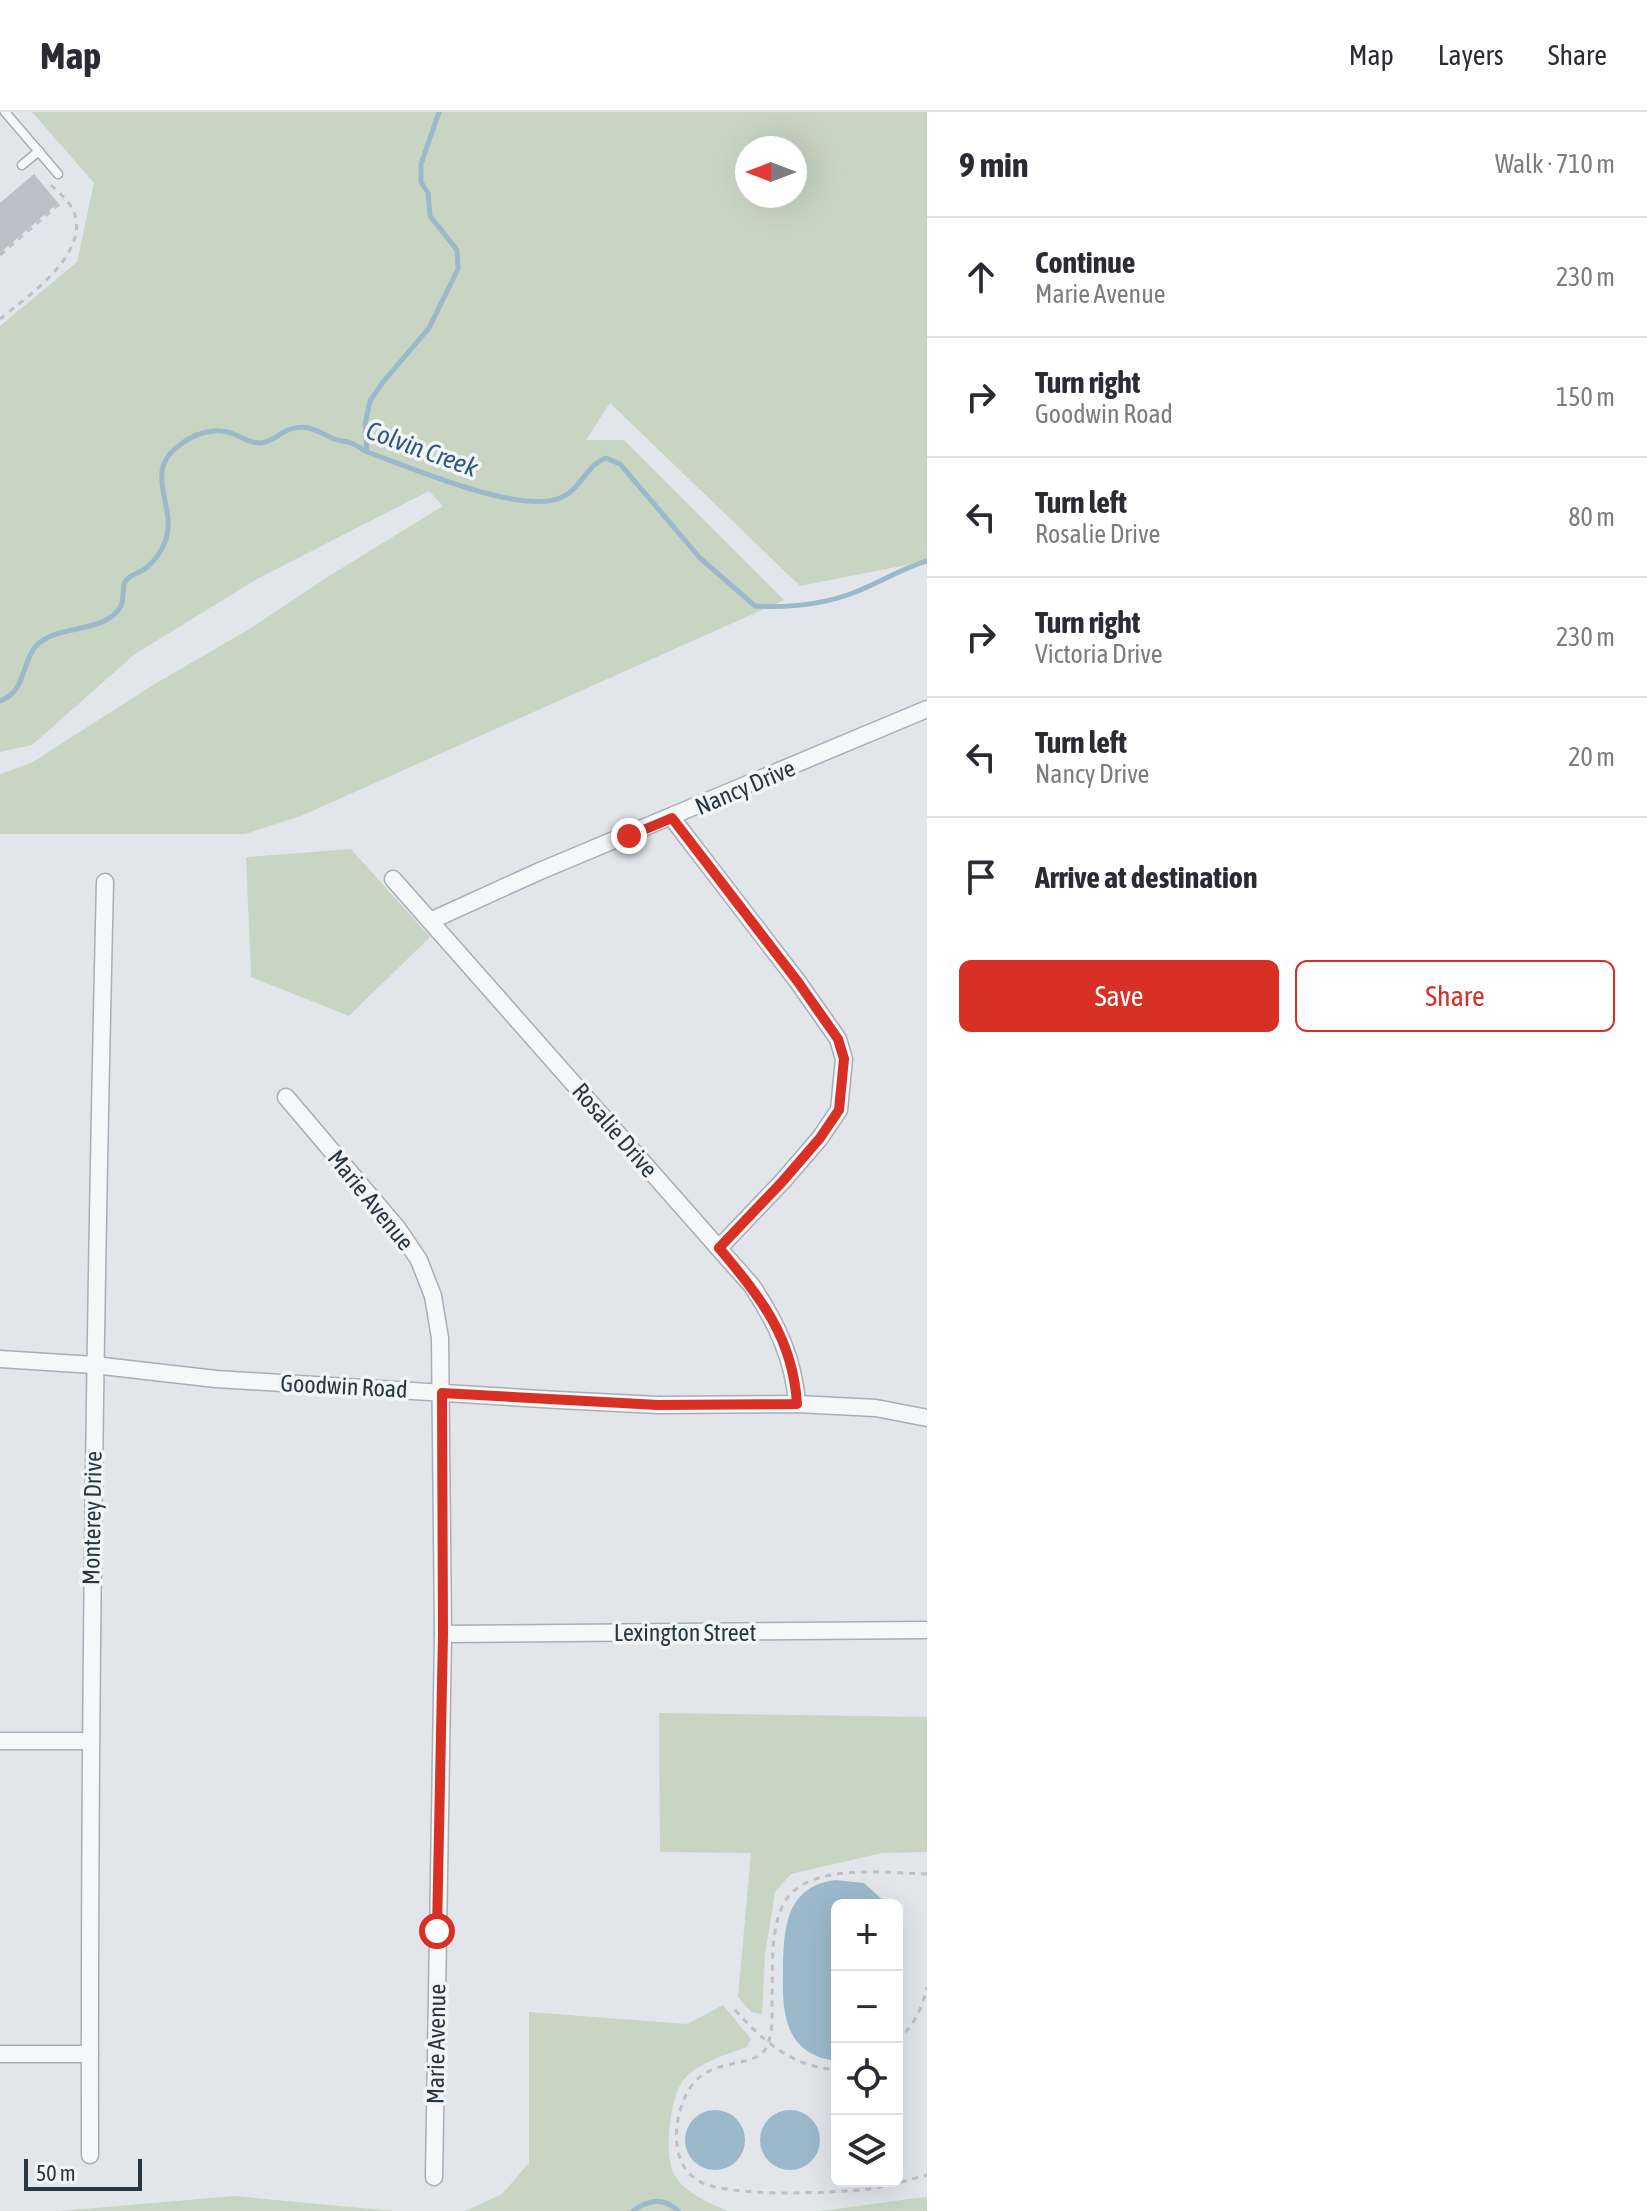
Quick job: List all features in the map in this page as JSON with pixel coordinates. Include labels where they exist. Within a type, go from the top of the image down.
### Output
[{"type":"street","name":"Nancy Drive","points":[[430,921],[540,871],[927,709]]},
{"type":"street","points":[[672,818],[798,982],[838,1039],[844,1059],[839,1110],[820,1138],[782,1182],[719,1248]]},
{"type":"street","name":"Rosalie Drive","points":[[393,879],[752,1286],[771,1313],[795,1380],[797,1404]]},
{"type":"street","name":"Monterey Drive","points":[[90,2155],[94,1365],[105,882]]},
{"type":"street","name":"Marie Avenue","points":[[286,1097],[398,1229],[419,1260],[433,1296],[440,1338],[443,1634],[434,2177]]},
{"type":"street","name":"Goodwin Road","points":[[0,1359],[94,1365],[216,1379],[442,1393],[658,1405],[797,1404],[876,1408],[927,1418]]},
{"type":"street","name":"Lexington Street","points":[[443,1634],[927,1630]]},
{"type":"street","points":[[0,1741],[90,1741]]},
{"type":"street","points":[[0,2054],[90,2054]]},
{"type":"lane","points":[[0,123],[6,114],[58,174]]},
{"type":"lane","points":[[22,165],[39,151]]},
{"type":"path","points":[[0,319],[52,275],[68,252],[76,220],[74,211],[45,178]]},
{"type":"path","points":[[0,255],[64,199]]},
{"type":"path","points":[[927,1874],[829,1875],[806,1882],[788,1897],[782,1907],[775,1938],[768,2043],[761,2055],[710,2070],[697,2080],[688,2091],[677,2135],[678,2151],[691,2175],[711,2186],[735,2190],[869,2189],[927,2175]]},
{"type":"path","points":[[903,2034],[917,2017],[927,1987]]},
{"type":"path","points":[[735,2010],[768,2043],[798,2062],[831,2069]]},
{"type":"green space","points":[[32,112],[927,112],[927,561],[800,586],[610,403],[586,440],[624,440],[784,600],[301,816],[245,834],[0,834],[0,774],[31,763],[443,506],[429,491],[259,578],[135,654],[32,745],[0,752],[0,326],[77,262],[94,183]]},
{"type":"green space","points":[[351,849],[430,937],[349,1016],[251,977],[246,857]]},
{"type":"green space","points":[[659,1713],[927,1717],[927,1852],[882,1853],[791,1874],[775,1892],[765,1955],[762,2014],[751,2012],[738,1997],[751,1853],[660,1852]]},
{"type":"green space","points":[[723,2005],[751,2039],[747,2047],[707,2063],[692,2072],[680,2085],[672,2109],[669,2151],[677,2179],[697,2196],[728,2211],[465,2211],[502,2194],[529,2163],[529,2012],[687,2024]]},
{"type":"green space","points":[[234,2196],[394,2211],[60,2211]]},
{"type":"green space","points":[[927,2197],[927,2211],[821,2211],[917,2198]]},
{"type":"water","points":[[835,1880],[864,1883],[881,1899],[831,1899],[831,2060],[806,2050],[797,2041],[790,2030],[784,2003],[784,1941],[790,1913],[796,1901],[818,1884]]},
{"type":"water","points":[[715,2110],[736,2119],[745,2140],[736,2161],[715,2170],[694,2161],[685,2140],[694,2119]]},
{"type":"water","points":[[790,2110],[811,2119],[820,2140],[811,2161],[790,2170],[769,2161],[760,2140],[769,2119]]},
{"type":"building","points":[[34,174],[58,203],[0,253],[0,203]]},
{"type":"waterway","points":[[367,452],[365,424],[370,401],[429,328],[458,269],[457,250],[430,216],[428,193],[421,182],[421,164],[439,112]]},
{"type":"waterway","name":"Colvin Creek","points":[[0,701],[15,690],[39,643],[48,637],[94,625],[114,615],[121,606],[125,582],[152,563],[166,539],[168,526],[163,466],[181,444],[196,435],[210,432],[228,432],[261,443],[288,430],[306,428],[464,487],[492,495],[542,502],[567,494],[593,466],[606,458],[620,464],[700,558],[755,606],[793,606],[829,600],[927,561]]},
{"type":"waterway","points":[[633,2211],[656,2201],[667,2203],[678,2211]]},
{"type":"route","points":[[437,1931],[443,1634],[442,1393],[658,1405],[797,1404],[795,1380],[771,1313],[719,1248],[782,1182],[820,1138],[839,1110],[844,1059],[838,1039],[798,982],[672,818],[629,836]]}]
